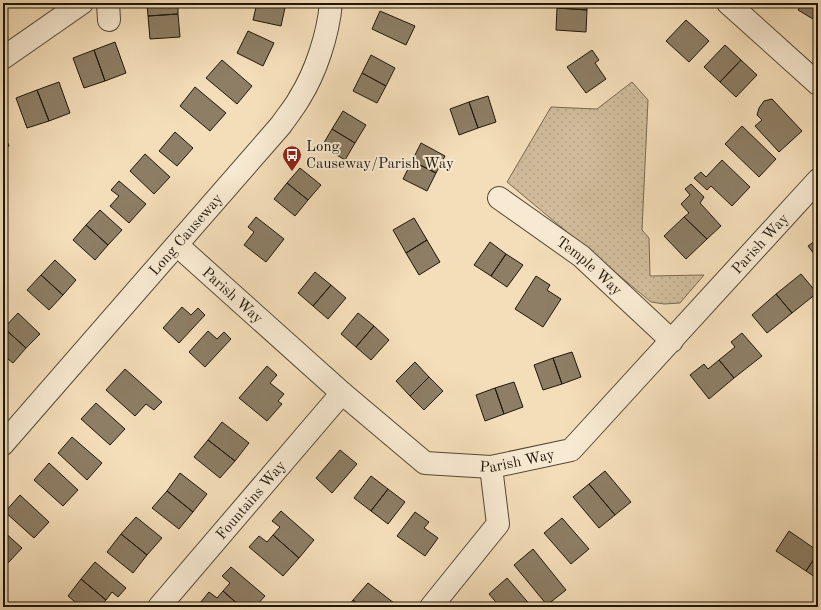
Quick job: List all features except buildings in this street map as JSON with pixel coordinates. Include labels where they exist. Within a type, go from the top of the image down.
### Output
[{"type":"street","points":[[3,58],[82,3]]},
{"type":"street","name":"Long Causeway","points":[[3,444],[281,125],[300,99],[314,71],[321,48],[331,3]]},
{"type":"street","points":[[728,3],[818,84]]},
{"type":"street","name":"Parish Way","points":[[177,245],[342,393],[425,463],[490,467],[572,450],[818,180]]},
{"type":"street","name":"Temple Way","points":[[499,198],[581,256],[672,341]]},
{"type":"street","name":"Fountains Way","points":[[159,607],[342,393]]},
{"type":"street","points":[[431,607],[498,524],[490,467]]},
{"type":"shaded area","points":[[632,82],[648,100],[642,230],[649,238],[650,276],[704,275],[680,303],[664,304],[651,302],[507,182],[551,107],[597,109]]},
{"type":"place","name":"Long Causeway/Parish Way","points":[[292,172]]}]
